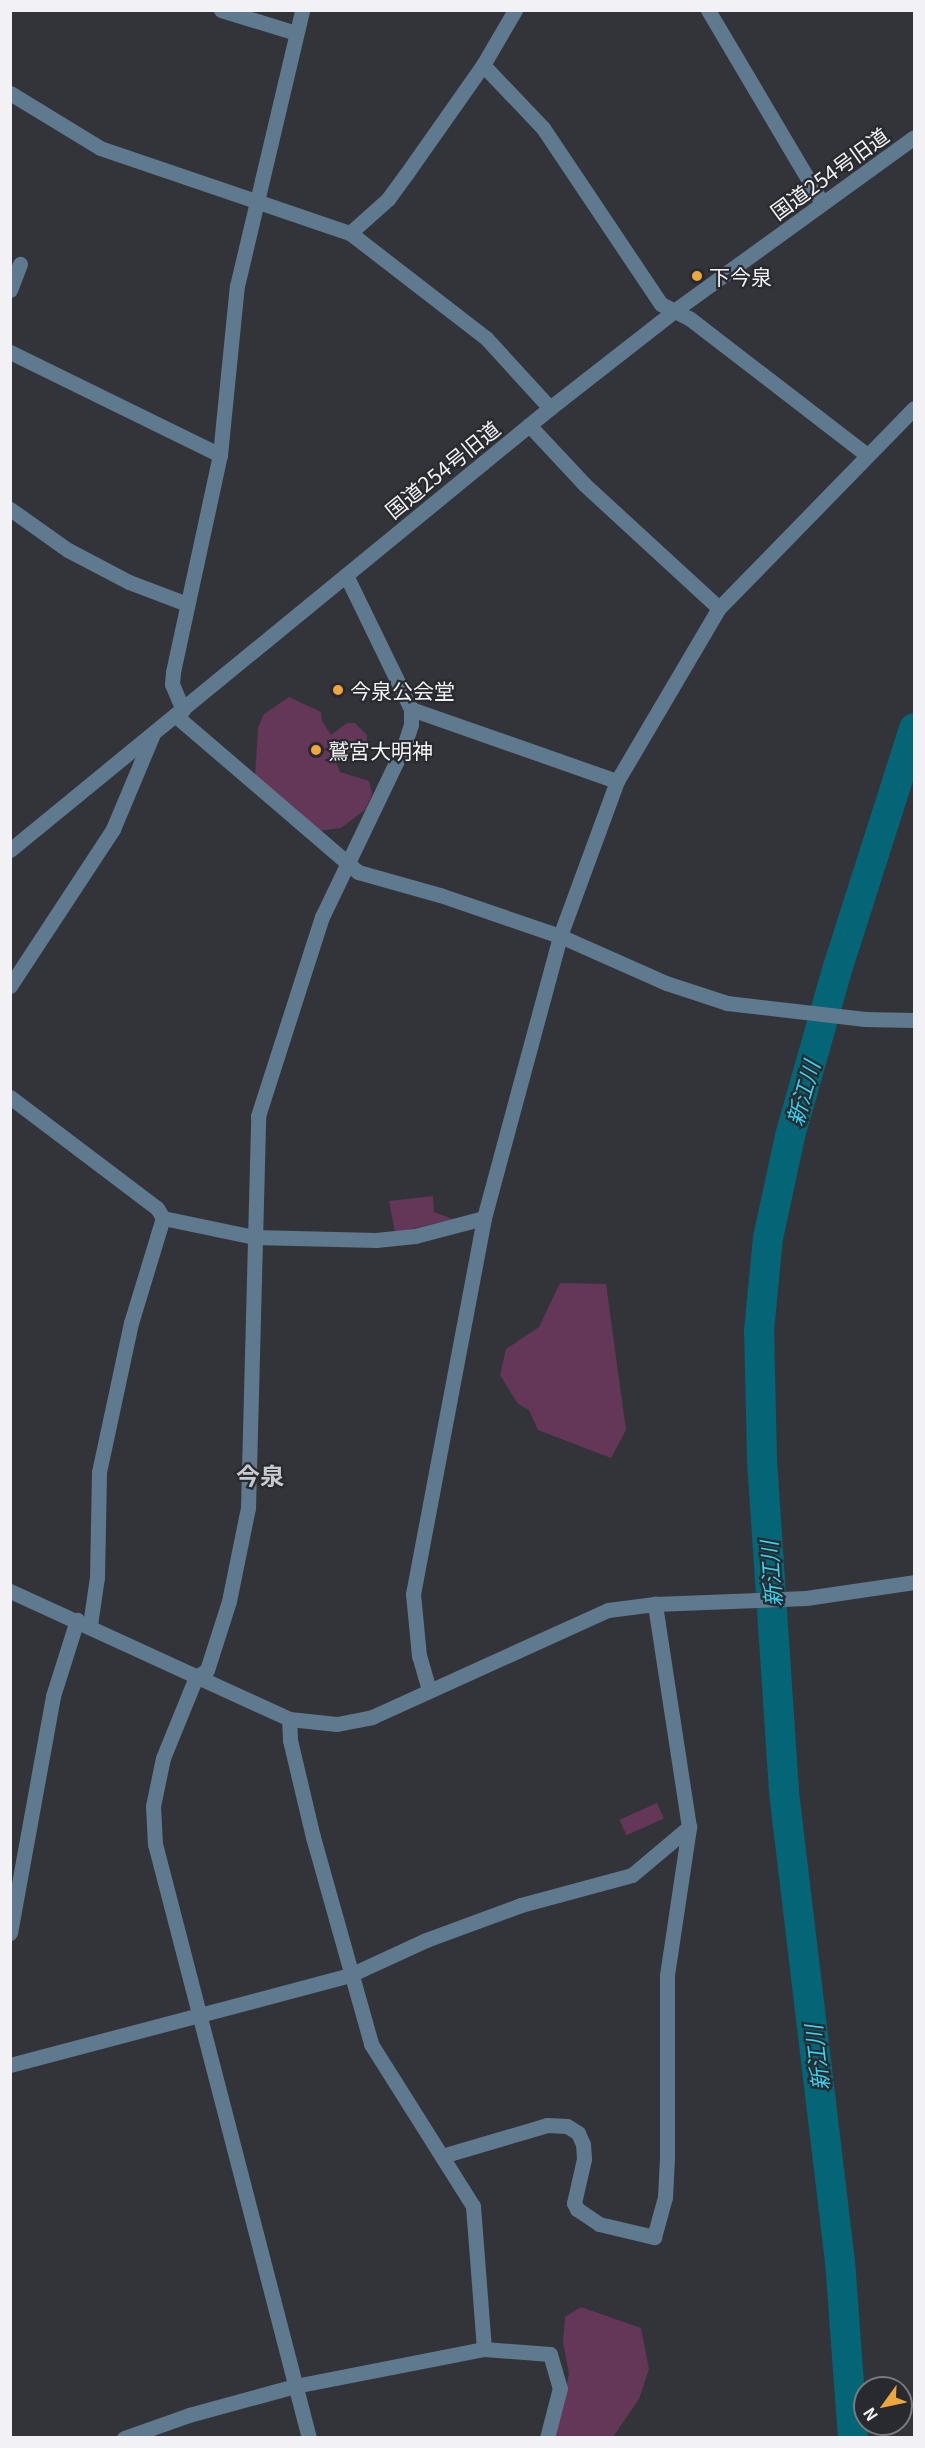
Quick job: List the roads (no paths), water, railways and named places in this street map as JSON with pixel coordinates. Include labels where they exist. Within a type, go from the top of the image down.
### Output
[{"type":"street","points":[[221,10],[296,33]]},
{"type":"street","points":[[302,10],[237,286],[220,455],[172,684],[179,713],[348,865],[376,878],[440,895],[560,936],[657,979],[727,1003],[854,1018],[915,1020]]},
{"type":"street","points":[[351,233],[388,199],[483,65],[515,10]]},
{"type":"street","points":[[708,10],[822,203]]},
{"type":"street","points":[[483,65],[543,128],[661,304],[689,318],[867,455]]},
{"type":"street","points":[[10,93],[100,148],[256,198],[351,233],[486,338],[550,408]]},
{"type":"street","name":"国道254号旧道","points":[[10,850],[550,408],[674,311],[915,138]]},
{"type":"street","points":[[11,288],[20,264]]},
{"type":"street","points":[[10,352],[220,455]]},
{"type":"street","points":[[429,1690],[419,1656],[413,1594],[484,1218],[560,936],[617,781],[719,608],[915,408]]},
{"type":"street","points":[[529,425],[584,484],[719,608]]},
{"type":"street","points":[[10,509],[68,550],[129,582],[187,604]]},
{"type":"street","points":[[309,2438],[155,1844],[153,1806],[162,1758],[196,1677],[207,1670],[229,1601],[248,1508],[256,1135],[264,1093],[313,940],[404,746],[411,709],[346,575]]},
{"type":"street","points":[[411,709],[617,781]]},
{"type":"street","points":[[10,986],[113,829],[152,736]]},
{"type":"street","points":[[10,1097],[157,1208],[163,1218],[254,1237],[397,1239],[484,1218]]},
{"type":"street","points":[[10,1934],[53,1696],[84,1622],[98,1577],[99,1472],[131,1323],[163,1218]]},
{"type":"street","points":[[10,1591],[84,1622],[196,1677],[289,1719],[337,1724],[372,1717],[608,1610],[656,1604],[797,1599],[915,1582]]},
{"type":"street","points":[[442,2156],[548,2125],[567,2126],[578,2133],[583,2144],[584,2159],[574,2203],[577,2209],[599,2224],[654,2237],[665,2197],[667,2157],[667,1975],[689,1827],[656,1604]]},
{"type":"street","points":[[289,1719],[300,1784],[350,1975],[381,2064],[473,2206],[484,2349]]},
{"type":"street","points":[[10,2065],[350,1975],[426,1940],[521,1905],[632,1875],[689,1827]]},
{"type":"street","points":[[124,2438],[189,2415],[295,2386],[484,2349],[550,2354],[560,2388],[547,2438]]},
{"type":"waterway","name":"新江川","points":[[853,2438],[840,2262],[784,1791],[762,1459],[759,1331],[768,1238],[790,1136],[837,970],[914,728]]},
{"type":"place","name":"下今泉","points":[[697,276]]},
{"type":"place","name":"今泉公会堂","points":[[338,690]]},
{"type":"place","name":"鷲宮大明神","points":[[316,750]]},
{"type":"district","name":"今泉","points":[[260,1475]]}]
